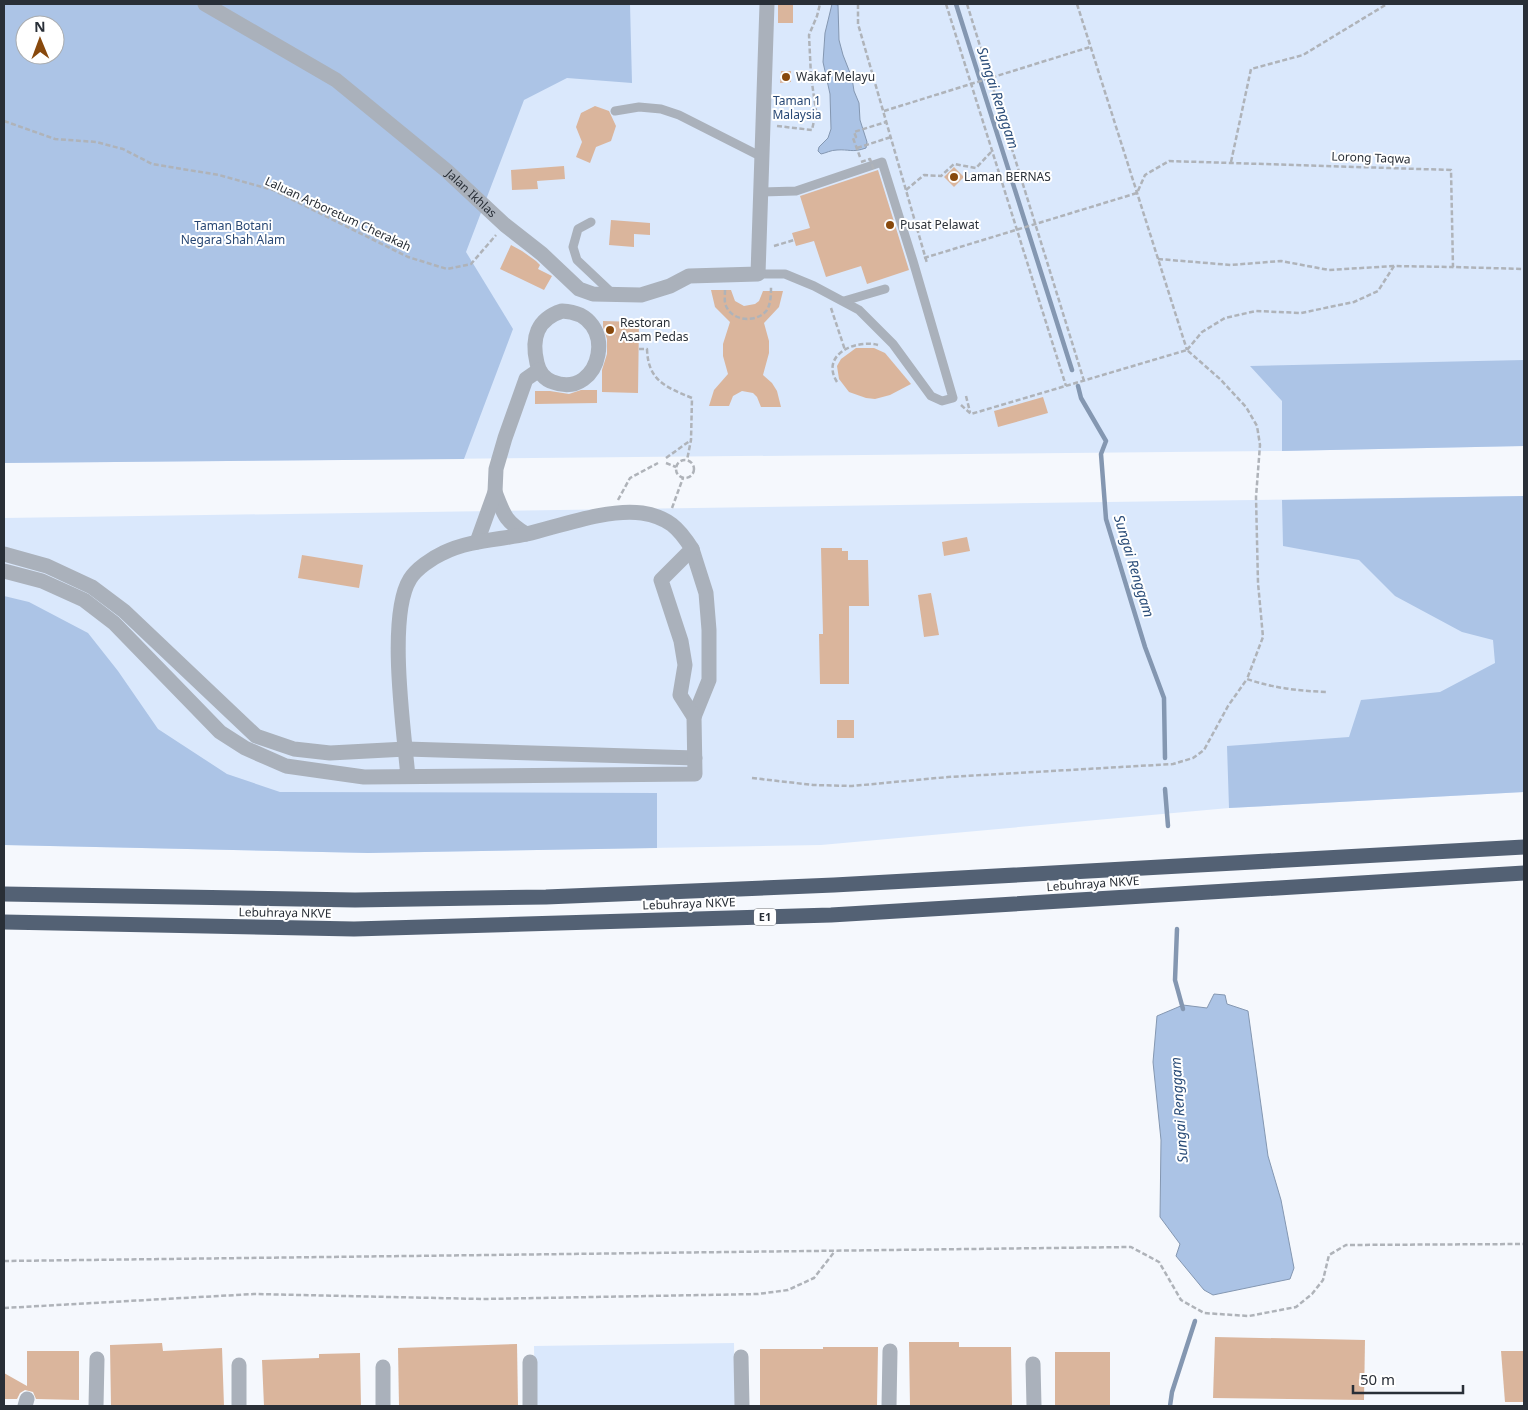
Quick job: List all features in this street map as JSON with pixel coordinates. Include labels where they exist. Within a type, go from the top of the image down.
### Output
[{"type":"highway","name":"Lebuhraya NKVE","points":[[4,894],[355,900],[546,897],[844,884],[1524,847]]},
{"type":"highway","name":"Lebuhraya NKVE","points":[[4,922],[354,929],[821,915],[1524,873]]},
{"type":"street","name":"Jalan Ikhlas","points":[[205,4],[336,80],[447,171],[505,225],[542,254],[579,289]]},
{"type":"street","points":[[572,311],[579,289],[593,294],[641,295],[670,286],[689,276],[765,274],[761,192],[767,4]]},
{"type":"street","points":[[572,311],[582,314],[590,320],[596,331],[598,354],[595,366],[588,376],[580,382],[560,385],[551,382],[539,370],[534,353],[534,343],[538,330],[544,320],[552,314],[572,311]]},
{"type":"street","points":[[478,542],[495,492],[496,470],[505,438],[526,379],[539,370]]},
{"type":"street","points":[[495,492],[504,515],[512,526],[526,534]]},
{"type":"street","points":[[4,571],[42,581],[84,600],[114,623],[220,732],[245,748],[286,766],[364,777],[695,774],[694,717],[709,680],[709,630],[706,593],[692,549],[675,526],[666,521],[643,514],[617,514],[576,521],[526,534],[478,542],[442,553],[411,576],[404,591],[400,625],[399,660],[401,711],[408,776]]},
{"type":"street","points":[[692,549],[661,580],[680,641],[685,664],[680,695],[694,717]]},
{"type":"street","points":[[4,554],[47,566],[92,587],[124,610],[256,736],[294,749],[330,753],[406,749],[695,758]]},
{"type":"street","points":[[889,1406],[890,1351]]},
{"type":"street","points":[[741,1357],[742,1406]]},
{"type":"street","points":[[96,1406],[97,1359]]},
{"type":"street","points":[[530,1362],[530,1406]]},
{"type":"street","points":[[1033,1364],[1034,1406]]},
{"type":"street","points":[[238,1406],[239,1365]]},
{"type":"street","points":[[383,1368],[383,1406]]},
{"type":"lane","points":[[615,111],[639,107],[660,109],[679,115],[762,157]]},
{"type":"lane","points":[[761,192],[796,191],[882,162],[954,398],[942,401],[931,396],[892,344],[858,310],[826,292],[785,274],[765,274]]},
{"type":"lane","points":[[591,222],[578,230],[573,247],[577,260],[613,294]]},
{"type":"lane","points":[[844,301],[885,289]]},
{"type":"path","points":[[773,125],[812,130],[816,111],[811,76],[809,35],[820,4]]},
{"type":"path","points":[[858,4],[858,24],[906,190],[924,175],[941,176],[954,164],[976,168],[994,150]]},
{"type":"path","points":[[946,4],[994,150],[1066,386]]},
{"type":"path","points":[[967,4],[1084,381]]},
{"type":"path","points":[[752,778],[813,786],[852,786],[948,777],[1173,764],[1193,758],[1204,750],[1228,706],[1247,679],[1263,637],[1257,555],[1256,497],[1260,445],[1257,426],[1246,407],[1220,379],[1187,350],[1077,4]]},
{"type":"path","points":[[1231,162],[1251,69],[1303,55],[1387,4]]},
{"type":"path","points":[[883,111],[1090,47]]},
{"type":"path","name":"Laluan Arboretum Cherakah","points":[[4,121],[55,139],[96,142],[123,149],[152,164],[219,175],[273,190],[408,257],[447,269],[471,264],[505,225]]},
{"type":"path","points":[[858,153],[853,138],[856,137],[854,132],[886,122]]},
{"type":"path","points":[[857,148],[891,137]]},
{"type":"path","points":[[861,162],[870,159],[874,170]]},
{"type":"path","name":"Lorong Taqwa","points":[[1137,193],[1145,175],[1169,161],[1451,170],[1453,267]]},
{"type":"path","points":[[913,261],[1137,193]]},
{"type":"path","points":[[772,246],[794,240]]},
{"type":"path","points":[[1158,259],[1231,265],[1281,261],[1329,270],[1394,266],[1524,269]]},
{"type":"path","points":[[954,398],[971,414],[1187,350],[1202,332],[1224,318],[1256,311],[1301,313],[1354,302],[1378,291],[1394,266]]},
{"type":"path","points":[[725,274],[724,296],[726,306],[732,314],[747,319],[756,318],[761,315],[770,304],[765,274]]},
{"type":"path","points":[[826,292],[845,350]]},
{"type":"path","points":[[837,382],[831,365],[845,350],[862,344],[881,346]]},
{"type":"path","points":[[639,349],[647,350],[650,369],[658,380],[692,398],[691,440],[687,460]]},
{"type":"path","points":[[666,458],[691,440]]},
{"type":"path","points":[[684,478],[677,473],[676,467],[679,462],[687,460]]},
{"type":"path","points":[[684,478],[691,476],[694,469],[691,462],[687,460]]},
{"type":"path","points":[[617,514],[618,497],[630,478],[658,463]]},
{"type":"path","points":[[666,463],[676,467]]},
{"type":"path","points":[[666,521],[684,478]]},
{"type":"path","points":[[1247,679],[1279,688],[1327,692]]},
{"type":"path","points":[[4,1261],[1131,1248],[1159,1262],[1181,1300],[1204,1313],[1249,1316],[1296,1307],[1312,1294],[1323,1280],[1329,1255],[1346,1245],[1524,1244]]},
{"type":"path","points":[[4,1308],[254,1294],[483,1299],[758,1294],[788,1290],[814,1278],[834,1251]]},
{"type":"green space","name":"Taman Botani Negara Shah Alam","points":[[4,4],[1524,4],[1524,446],[1282,451],[4,463]]},
{"type":"green space","points":[[4,4],[630,4],[632,83],[567,78],[524,100],[466,252],[513,329],[464,459],[4,463]]},
{"type":"green space","points":[[1524,360],[1524,446],[1282,451],[1282,401],[1250,366]]},
{"type":"green space","points":[[1524,496],[1524,792],[1229,808],[821,845],[368,853],[4,845],[4,518]]},
{"type":"green space","points":[[1524,496],[1524,792],[1229,808],[1227,746],[1349,737],[1361,700],[1440,692],[1495,663],[1493,640],[1462,632],[1395,596],[1359,560],[1283,546],[1282,500]]},
{"type":"green space","points":[[4,596],[29,602],[88,633],[118,671],[158,729],[227,774],[280,792],[657,793],[657,848],[368,853],[4,845]]},
{"type":"green space","points":[[734,1343],[735,1406],[535,1406],[534,1346]]},
{"type":"water","points":[[832,4],[838,5],[839,40],[859,103],[860,120],[867,142],[866,148],[854,151],[835,150],[821,154],[818,151],[819,147],[828,138],[831,129],[830,94],[823,62],[825,33]]},
{"type":"water","points":[[1214,994],[1225,995],[1227,1004],[1248,1011],[1268,1156],[1281,1200],[1294,1268],[1290,1279],[1213,1295],[1204,1290],[1176,1256],[1180,1244],[1160,1217],[1161,1140],[1153,1062],[1157,1016],[1183,1005],[1207,1008]]},
{"type":"building","points":[[778,4],[793,4],[793,23],[778,23]]},
{"type":"building","name":"Wakaf Melayu","points":[[781,71],[791,71],[791,82],[780,83]]},
{"type":"building","points":[[595,106],[609,111],[616,126],[611,141],[596,147],[590,163],[576,157],[582,142],[576,127],[581,113]]},
{"type":"building","points":[[564,166],[565,179],[537,181],[538,189],[512,190],[511,170]]},
{"type":"building","name":"Laman BERNAS","points":[[954,167],[964,177],[954,187],[944,177]]},
{"type":"building","name":"Pusat Pelawat","points":[[878,170],[909,270],[867,284],[861,266],[826,277],[814,241],[796,246],[792,233],[810,228],[800,196]]},
{"type":"building","points":[[611,220],[650,223],[650,235],[634,234],[634,247],[609,245]]},
{"type":"building","points":[[511,245],[536,261],[540,265],[538,269],[552,276],[544,290],[500,269]]},
{"type":"building","points":[[711,290],[731,290],[735,301],[744,306],[755,304],[759,301],[763,291],[783,291],[779,307],[764,323],[769,341],[769,353],[763,375],[772,383],[777,391],[781,407],[761,407],[753,393],[742,391],[733,396],[729,406],[709,406],[714,390],[728,374],[723,356],[723,344],[730,322],[715,307]]},
{"type":"building","points":[[603,321],[639,322],[638,393],[602,392],[602,370],[607,354],[607,339]]},
{"type":"building","points":[[856,348],[874,348],[885,353],[911,384],[890,395],[875,399],[849,392],[839,379],[837,366],[841,359]]},
{"type":"building","points":[[581,390],[597,390],[597,403],[535,404],[535,391],[569,394]]},
{"type":"building","points":[[1043,397],[1048,413],[998,427],[994,411]]},
{"type":"building","points":[[967,537],[970,551],[944,556],[942,542]]},
{"type":"building","points":[[821,548],[842,548],[842,551],[848,551],[848,560],[868,560],[869,606],[849,606],[849,684],[820,684],[819,634],[823,634]]},
{"type":"building","points":[[302,555],[363,565],[359,588],[298,578]]},
{"type":"building","points":[[931,593],[939,635],[924,637],[918,595]]},
{"type":"building","points":[[837,720],[854,720],[854,738],[837,738]]},
{"type":"building","points":[[1215,1337],[1365,1340],[1364,1400],[1213,1398]]},
{"type":"building","points":[[909,1342],[959,1342],[959,1347],[1011,1347],[1012,1406],[910,1406]]},
{"type":"building","points":[[162,1343],[163,1351],[222,1348],[224,1406],[111,1406],[110,1345]]},
{"type":"building","points":[[517,1344],[518,1406],[399,1406],[398,1348]]},
{"type":"building","points":[[823,1347],[878,1347],[877,1406],[760,1406],[760,1349],[823,1349]]},
{"type":"building","points":[[27,1351],[79,1351],[79,1400],[36,1399],[33,1392],[25,1390],[20,1393],[17,1399],[4,1399],[4,1373],[27,1386]]},
{"type":"building","points":[[1501,1351],[1524,1351],[1524,1402],[1505,1402]]},
{"type":"building","points":[[1055,1352],[1110,1352],[1110,1406],[1055,1406]]},
{"type":"building","points":[[360,1353],[361,1406],[264,1406],[262,1360],[319,1358],[319,1354]]},
{"type":"waterway","name":"Sungai Renggam","points":[[956,4],[1072,370]]},
{"type":"waterway","name":"Sungai Renggam","points":[[1078,386],[1081,398],[1106,441],[1101,454],[1106,519],[1145,647],[1164,698],[1165,758]]},
{"type":"waterway","name":"Sungai Renggam","points":[[1165,789],[1168,826]]},
{"type":"waterway","name":"Sungai Renggam","points":[[1177,929],[1175,980],[1183,1009]]},
{"type":"waterway","name":"Sungai Renggam","points":[[1170,1406],[1172,1392],[1195,1321]]},
{"type":"place","name":"Wakaf Melayu","points":[[786,77]]},
{"type":"place","name":"Laman BERNAS","points":[[954,177]]},
{"type":"place","name":"Pusat Pelawat","points":[[890,225]]},
{"type":"place","name":"Restoran Asam Pedas","points":[[610,330]]},
{"type":"park label","name":"Taman 1 Malaysia","points":[[797,108]]}]
